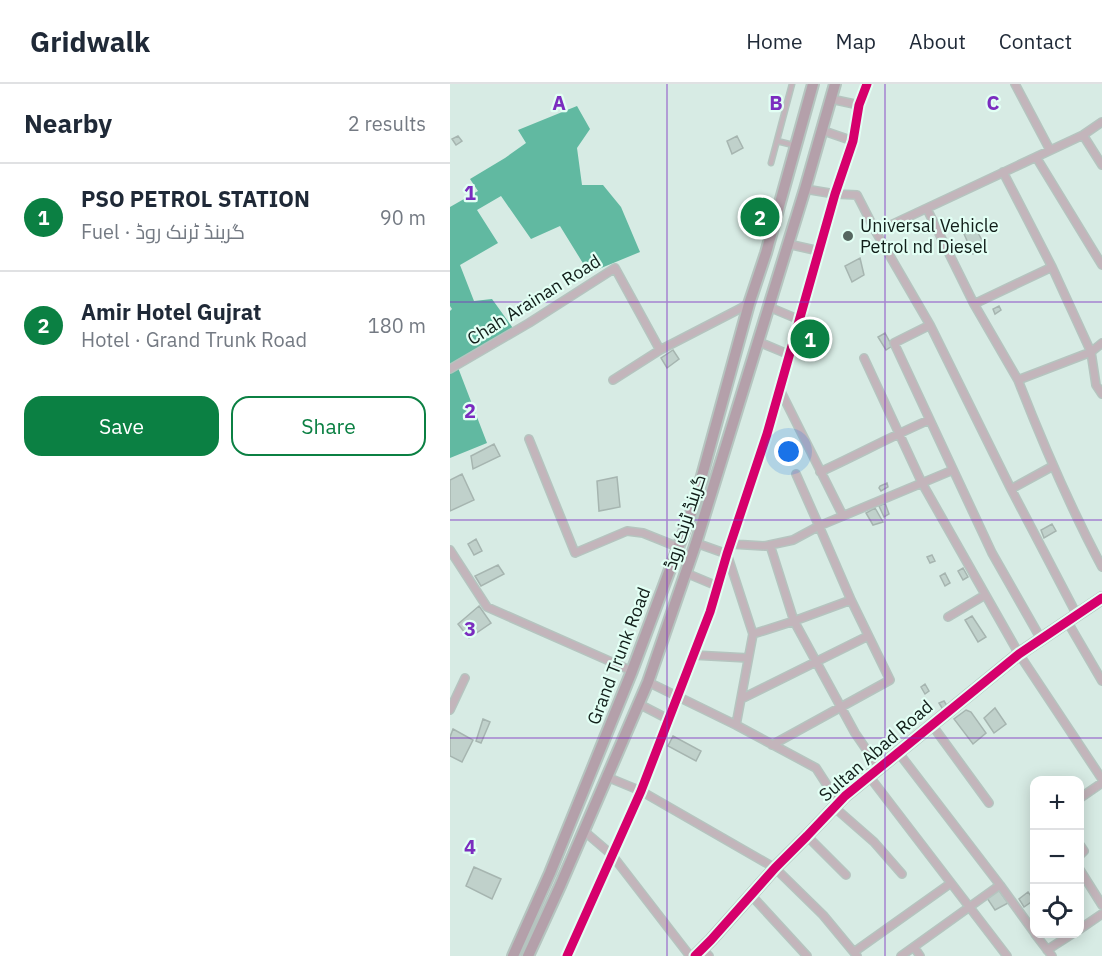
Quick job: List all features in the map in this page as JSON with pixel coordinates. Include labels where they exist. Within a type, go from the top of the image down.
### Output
[{"type":"main road","name":"Grand Trunk Road","points":[[513,956],[550,873],[632,670],[694,505],[813,84]]},
{"type":"main road","name":"گرینڈ ٹرنک روڈ","points":[[528,956],[648,682],[696,543],[759,342],[835,84]]},
{"type":"main road","points":[[669,571],[685,575]]},
{"type":"street","points":[[567,956],[641,792],[710,612],[767,434],[835,194],[853,141],[859,105],[867,84]]},
{"type":"street","points":[[1016,84],[1050,150]]},
{"type":"street","points":[[831,99],[859,105]]},
{"type":"street","points":[[876,232],[1083,135],[1102,122]]},
{"type":"street","points":[[821,130],[853,141]]},
{"type":"street","points":[[1083,135],[1102,165]]},
{"type":"street","points":[[1036,157],[1102,265]]},
{"type":"street","points":[[1003,172],[1052,267],[1091,352],[1096,385],[1102,394]]},
{"type":"street","points":[[805,189],[857,195],[930,325],[1011,489],[1077,615]]},
{"type":"street","points":[[927,208],[974,304],[1018,380],[1077,520],[1102,567]]},
{"type":"street","points":[[788,244],[819,251]]},
{"type":"street","points":[[974,304],[1052,267]]},
{"type":"street","name":"Chah Arainan Road","points":[[450,369],[615,268],[660,350]]},
{"type":"street","points":[[613,380],[660,350],[749,304]]},
{"type":"street","points":[[769,307],[800,320]]},
{"type":"street","points":[[930,325],[894,343],[992,553],[1041,639]]},
{"type":"street","points":[[759,342],[790,355]]},
{"type":"street","points":[[1018,380],[1091,352],[1102,343]]},
{"type":"street","points":[[864,358],[922,483],[1018,654],[1102,781],[1084,795]]},
{"type":"street","points":[[780,390],[843,516]]},
{"type":"street","points":[[820,472],[929,420]]},
{"type":"street","points":[[529,439],[575,553],[627,531],[644,533],[678,547]]},
{"type":"street","points":[[1011,489],[1053,466]]},
{"type":"street","points":[[731,544],[765,546],[793,540],[819,525],[953,470]]},
{"type":"street","points":[[772,745],[890,680],[851,600],[796,474]]},
{"type":"street","points":[[696,543],[727,554]]},
{"type":"street","points":[[770,544],[795,621],[855,733],[879,768]]},
{"type":"street","points":[[450,550],[487,607],[632,670]]},
{"type":"street","points":[[727,554],[753,634],[736,725]]},
{"type":"street","points":[[685,575],[717,586]]},
{"type":"street","points":[[948,617],[985,595]]},
{"type":"street","name":"Sultan Abad Road","points":[[702,954],[775,868],[845,795],[1018,654],[1102,599]]},
{"type":"street","points":[[753,634],[851,600]]},
{"type":"street","points":[[1067,621],[1102,681]]},
{"type":"street","points":[[741,699],[868,636]]},
{"type":"street","points":[[693,656],[748,658]]},
{"type":"street","points":[[450,710],[465,678]]},
{"type":"street","points":[[648,682],[736,725],[816,768],[836,805],[874,842],[902,874]]},
{"type":"street","points":[[639,704],[668,719]]},
{"type":"street","points":[[932,725],[989,803]]},
{"type":"street","points":[[898,752],[1030,926]]},
{"type":"street","points":[[869,776],[1007,956]]},
{"type":"street","points":[[607,777],[641,792],[775,868],[823,915],[856,954],[951,883]]},
{"type":"street","points":[[584,831],[612,855],[690,956]]},
{"type":"street","points":[[807,836],[846,875]]},
{"type":"street","points":[[1084,878],[1102,905]]},
{"type":"street","points":[[901,956],[1000,885]]},
{"type":"street","points":[[751,895],[807,956]]},
{"type":"street","points":[[1084,926],[1102,914]]},
{"type":"street","points":[[1039,938],[1050,953],[1066,938]]},
{"type":"street","points":[[914,947],[920,956]]},
{"type":"lane","points":[[771,162],[792,84]]},
{"type":"lane","points":[[777,141],[795,146]]},
{"type":"shaded area","points":[[577,106],[590,129],[577,148],[582,185],[603,185],[621,207],[640,252],[589,273],[560,226],[531,239],[501,196],[477,210],[498,243],[460,265],[474,301],[492,299],[515,331],[457,365],[487,443],[450,458],[450,311],[452,309],[450,306],[450,207],[478,191],[470,179],[526,143],[518,130]]},
{"type":"building","points":[[458,136],[462,141],[456,145],[452,139]]},
{"type":"building","points":[[737,136],[743,148],[732,154],[727,141]]},
{"type":"building","points":[[976,229],[985,246],[973,254],[964,234]]},
{"type":"building","points":[[860,258],[864,275],[852,282],[845,266]]},
{"type":"building","points":[[999,306],[1001,310],[995,314],[993,309]]},
{"type":"building","points":[[885,333],[892,346],[886,350],[878,337]]},
{"type":"building","points":[[673,350],[679,359],[667,368],[661,358]]},
{"type":"building","points":[[494,444],[500,456],[473,469],[471,456]]},
{"type":"building","points":[[462,474],[474,500],[450,511],[450,480]]},
{"type":"building","points":[[617,477],[620,507],[599,511],[597,481]]},
{"type":"building","points":[[887,483],[888,487],[881,491],[880,486]]},
{"type":"building","points":[[885,503],[889,514],[884,517],[879,506]]},
{"type":"building","points":[[875,508],[883,522],[873,525],[866,513]]},
{"type":"building","points":[[1052,524],[1056,531],[1044,538],[1041,530]]},
{"type":"building","points":[[476,539],[482,551],[474,555],[468,544]]},
{"type":"building","points":[[932,555],[935,561],[930,563],[927,557]]},
{"type":"building","points":[[498,565],[504,574],[481,586],[475,576]]},
{"type":"building","points":[[963,568],[968,577],[963,580],[958,571]]},
{"type":"building","points":[[945,573],[950,583],[945,586],[940,576]]},
{"type":"building","points":[[479,606],[491,623],[469,638],[458,624]]},
{"type":"building","points":[[972,616],[986,637],[978,642],[965,620]]},
{"type":"building","points":[[925,684],[929,691],[925,694],[921,687]]},
{"type":"building","points":[[944,701],[949,709],[944,711],[939,703]]},
{"type":"building","points":[[995,708],[1006,724],[994,733],[984,718]]},
{"type":"building","points":[[966,710],[971,712],[986,733],[973,744],[954,719]]},
{"type":"building","points":[[483,719],[490,722],[481,743],[476,741]]},
{"type":"building","points":[[453,729],[473,740],[462,762],[450,756],[450,737]]},
{"type":"building","points":[[673,736],[701,751],[696,761],[668,746]]},
{"type":"building","points":[[474,867],[501,879],[492,899],[466,886]]},
{"type":"building","points":[[999,890],[1008,903],[995,910],[987,898]]},
{"type":"building","points":[[1028,892],[1030,895],[1030,903],[1024,907],[1019,899]]},
{"type":"cycle path","points":[[567,956],[641,791],[710,612],[767,434],[835,194],[853,141],[859,105],[867,84]]},
{"type":"cycle path","points":[[695,956],[775,868],[845,796],[1019,654],[1102,598]]},
{"type":"place","name":"Amir Hotel Gujrat","points":[[760,217]]},
{"type":"place","name":"Universal Vehicle Petrol nd Diesel","points":[[848,236]]},
{"type":"place","name":"PSO PETROL STATION","points":[[810,339]]}]
